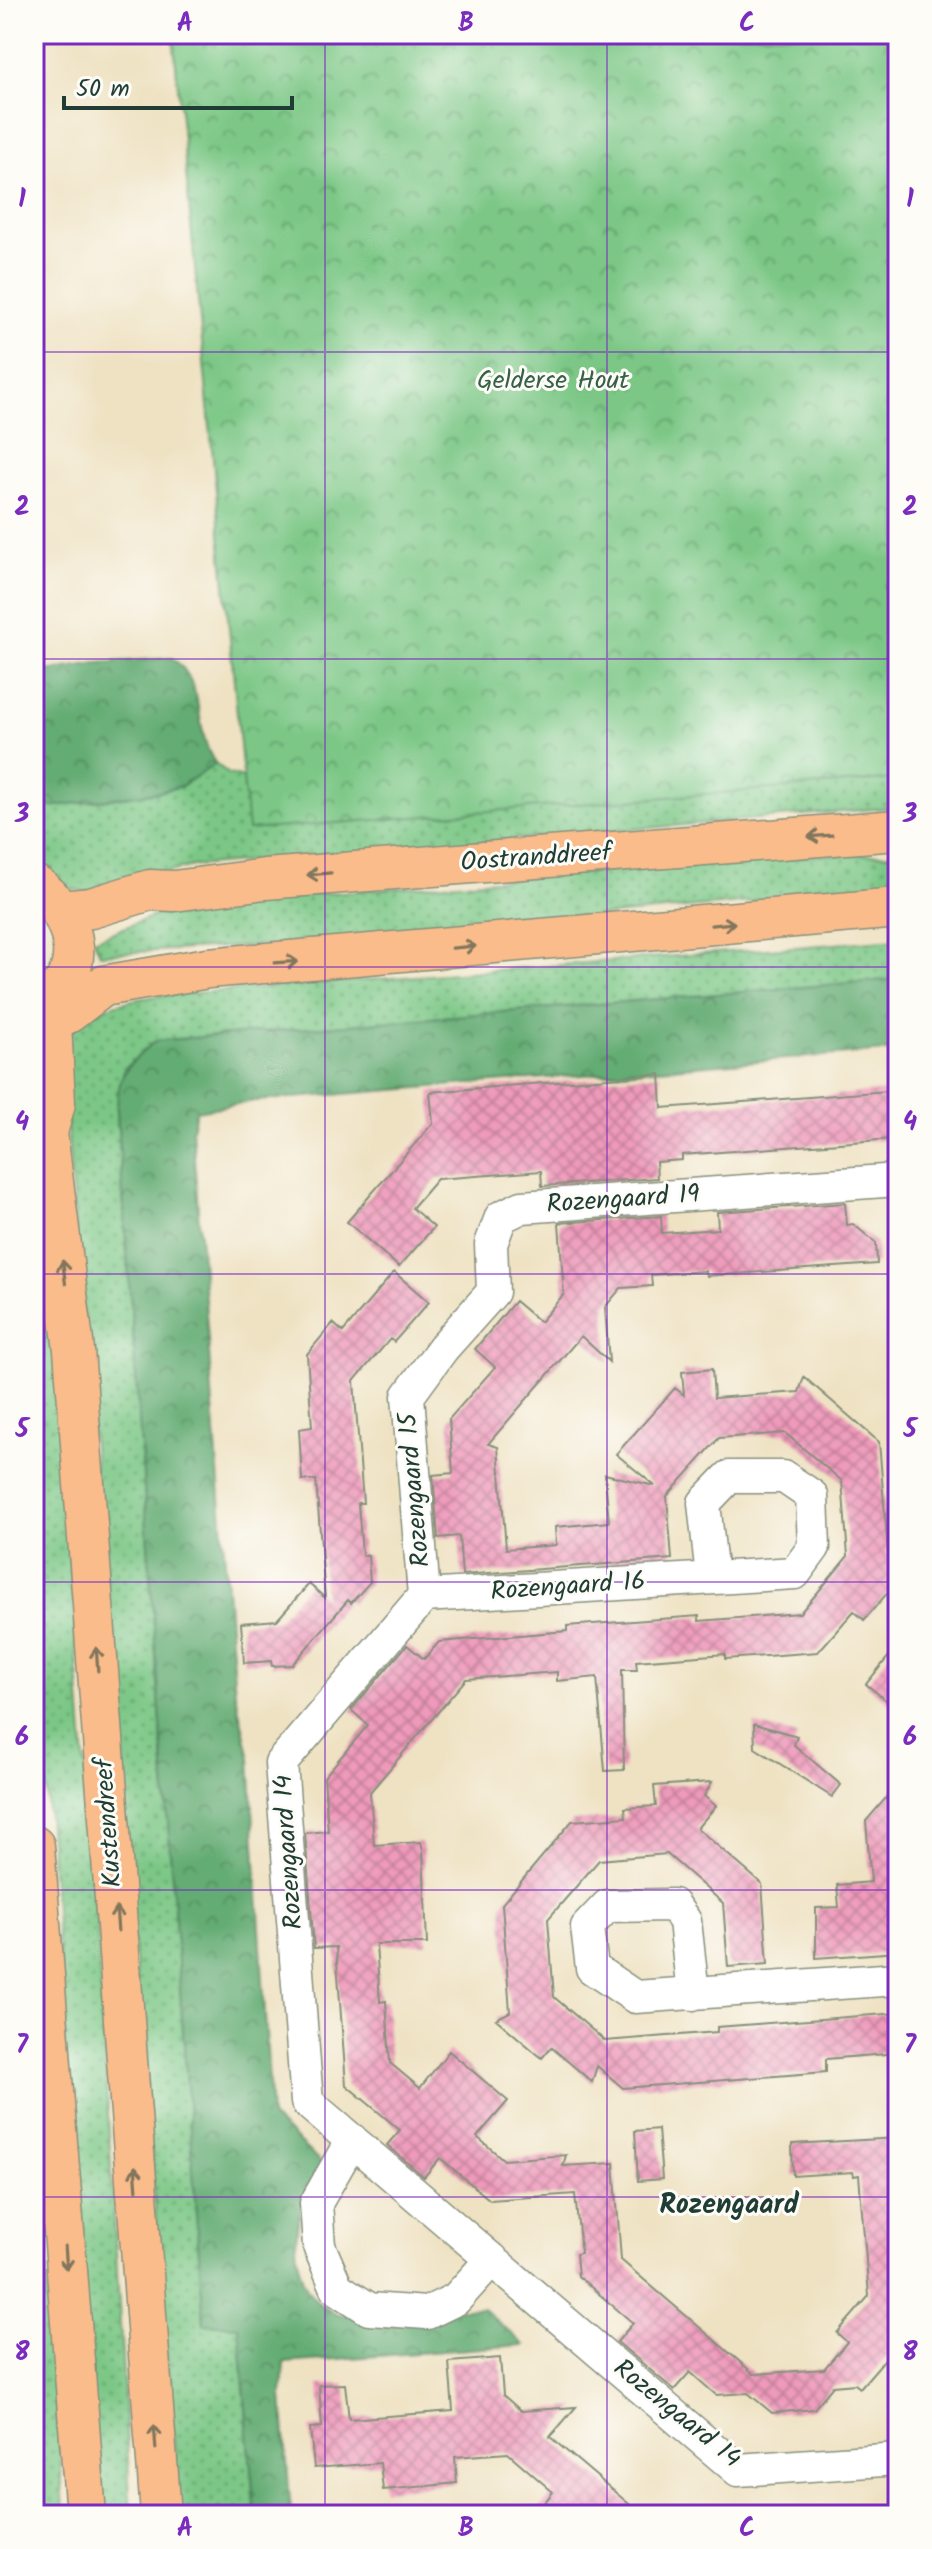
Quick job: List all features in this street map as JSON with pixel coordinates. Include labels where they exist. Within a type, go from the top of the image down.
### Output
[{"type":"main road","name":"Oostranddreef","points":[[50,911],[91,908],[150,890],[174,891],[382,868],[898,830]]},
{"type":"main road","points":[[82,982],[208,968],[898,908]]},
{"type":"main road","points":[[40,1017],[68,1013],[82,982],[74,948],[50,911]]},
{"type":"main road","name":"Kustendreef","points":[[40,1017],[55,1103],[41,1116],[74,1350],[161,2515]]},
{"type":"main road","points":[[34,1846],[86,2515]]},
{"type":"street","name":"Rozengaard 19","points":[[443,1348],[493,1292],[491,1244],[501,1217],[522,1207],[898,1180]]},
{"type":"street","name":"Rozengaard 15","points":[[424,1596],[408,1396],[443,1348]]},
{"type":"street","name":"Rozengaard 16","points":[[424,1596],[712,1577]]},
{"type":"street","name":"Rozengaard 14","points":[[424,1596],[281,1763],[307,2102],[738,2470],[898,2459]]},
{"type":"street","points":[[693,1994],[898,1979]]},
{"type":"street","points":[[352,2140],[316,2203],[319,2246],[337,2288],[369,2309],[427,2313],[456,2299],[492,2259]]},
{"type":"green space","name":"Gelderse Hout","points":[[173,34],[898,34],[898,779],[248,830]]},
{"type":"green space","points":[[172,658],[190,680],[204,738],[216,764],[181,786],[159,792],[34,809],[34,673],[97,663]]},
{"type":"green space","points":[[898,755],[898,807],[193,866],[86,892],[67,888],[34,871],[34,809],[159,792],[181,786],[216,764],[229,774],[243,778]]},
{"type":"green space","points":[[898,854],[898,888],[339,941],[100,954],[94,940],[161,913],[201,903],[818,855]]},
{"type":"green space","points":[[898,939],[898,979],[155,1041],[124,1069],[117,1112],[204,2324],[239,2325],[255,2515],[180,2515],[63,1078],[64,1045],[80,1022],[103,1008],[157,996]]},
{"type":"green space","points":[[898,979],[898,1050],[254,1101],[196,1111],[192,1130],[235,1693],[250,1758],[271,2117],[325,2166],[301,2210],[296,2242],[300,2273],[315,2299],[327,2309],[342,2315],[482,2308],[524,2345],[284,2363],[282,2395],[291,2515],[255,2515],[239,2326],[204,2324],[117,1112],[122,1079],[131,1064],[155,1041]]},
{"type":"green space","points":[[34,1198],[54,1351],[97,1923],[131,2515],[101,2515],[100,2511],[34,1624]]},
{"type":"green space","points":[[34,2121],[63,2495],[64,2515],[34,2515]]},
{"type":"building","points":[[660,1074],[662,1108],[888,1091],[892,1139],[682,1155],[682,1160],[656,1162],[657,1178],[542,1186],[541,1171],[437,1179],[412,1208],[434,1227],[399,1267],[347,1222],[433,1123],[430,1092]]},
{"type":"building","points":[[845,1203],[847,1225],[853,1224],[876,1243],[877,1264],[706,1276],[705,1271],[651,1275],[652,1286],[621,1288],[605,1307],[609,1362],[581,1336],[488,1444],[498,1447],[506,1549],[556,1545],[555,1527],[609,1522],[605,1474],[655,1486],[616,1454],[675,1388],[684,1395],[682,1372],[712,1369],[714,1398],[799,1392],[804,1377],[879,1442],[891,1589],[864,1620],[854,1611],[818,1652],[725,1659],[725,1654],[636,1661],[637,1670],[622,1670],[624,1770],[605,1771],[597,1677],[557,1681],[557,1672],[466,1679],[370,1792],[374,1845],[421,1842],[423,1850],[427,1944],[376,1944],[380,2002],[386,2001],[390,2063],[420,2088],[449,2051],[508,2101],[477,2137],[504,2160],[566,2155],[563,2166],[614,2163],[621,2260],[754,2374],[824,2369],[847,2342],[837,2333],[869,2296],[859,2175],[854,2176],[853,2172],[793,2176],[792,2144],[898,2138],[898,2344],[860,2388],[855,2384],[833,2386],[814,2409],[772,2413],[748,2393],[716,2395],[690,2372],[674,2390],[617,2342],[633,2323],[578,2276],[576,2254],[581,2253],[575,2194],[490,2200],[440,2158],[424,2177],[387,2145],[400,2130],[346,2085],[336,1947],[314,1948],[305,1833],[328,1831],[324,1777],[368,1725],[351,1710],[407,1645],[424,1659],[439,1642],[567,1631],[567,1626],[699,1616],[699,1621],[800,1613],[824,1585],[848,1556],[842,1481],[785,1433],[719,1438],[667,1496],[672,1559],[462,1575],[459,1536],[438,1538],[433,1475],[453,1473],[449,1419],[495,1367],[475,1349],[515,1301],[540,1322],[564,1294],[559,1223],[661,1216],[662,1233],[718,1229],[717,1212]]},
{"type":"building","points":[[394,1272],[429,1302],[394,1342],[390,1339],[354,1381],[363,1503],[358,1503],[362,1555],[368,1555],[370,1582],[351,1603],[348,1600],[292,1665],[272,1666],[271,1661],[244,1663],[241,1623],[277,1620],[309,1584],[325,1598],[316,1480],[302,1480],[299,1429],[312,1427],[307,1354],[333,1323],[343,1332]]},
{"type":"building","points":[[898,1645],[898,1710],[866,1684]]},
{"type":"building","points":[[754,1724],[797,1736],[794,1745],[841,1785],[832,1797],[755,1748]]},
{"type":"building","points":[[712,1782],[704,1796],[716,1806],[697,1828],[762,1884],[768,1964],[728,1967],[723,1903],[667,1854],[599,1860],[548,1919],[554,1997],[605,2041],[717,2032],[717,2027],[898,2013],[898,2053],[826,2059],[826,2072],[623,2088],[597,2066],[592,2082],[551,2047],[542,2058],[496,2019],[510,2012],[502,1904],[572,1821],[626,1817],[625,1808],[656,1806],[654,1786]]},
{"type":"building","points":[[898,1784],[898,1952],[816,1958],[816,1908],[839,1907],[837,1885],[871,1882],[866,1821]]},
{"type":"building","points":[[658,2129],[662,2179],[638,2181],[635,2131]]},
{"type":"building","points":[[500,2358],[503,2395],[521,2411],[576,2407],[550,2437],[642,2515],[534,2515],[553,2492],[508,2453],[455,2457],[457,2483],[383,2490],[380,2463],[314,2468],[310,2428],[322,2427],[319,2385],[345,2384],[349,2419],[453,2411],[449,2362]]},
{"type":"district","name":"Rozengaard","points":[[729,2205]]}]
